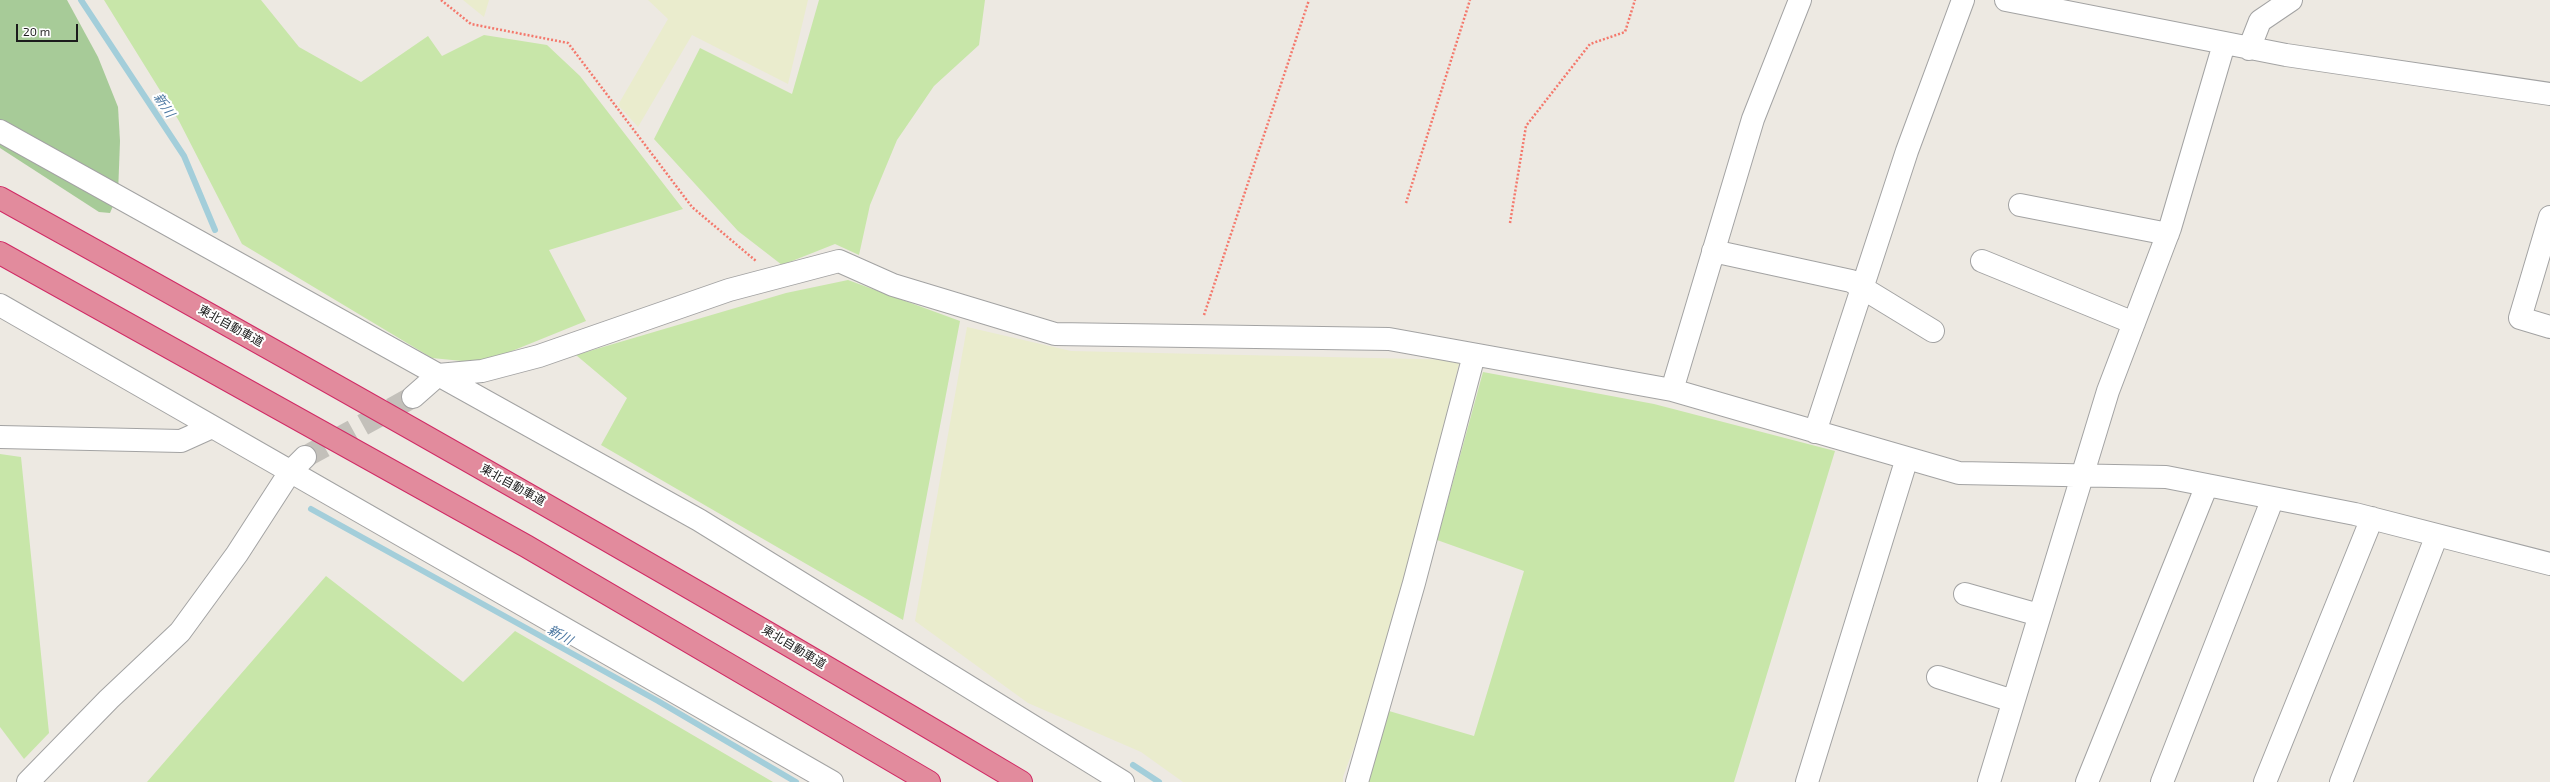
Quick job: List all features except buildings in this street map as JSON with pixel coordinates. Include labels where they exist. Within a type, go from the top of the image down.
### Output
[{"type":"highway","name":"東北自動車道","points":[[0,198],[553,507],[766,630],[1021,782]]},
{"type":"highway","points":[[0,253],[526,546],[929,782]]},
{"type":"street","points":[[1672,390],[1753,119],[1800,0]]},
{"type":"street","points":[[1815,432],[1907,151],[1963,0]]},
{"type":"street","points":[[2006,0],[2038,3],[2249,49],[2550,94]]},
{"type":"street","points":[[2249,49],[2260,21],[2291,0]]},
{"type":"street","points":[[1989,782],[2108,392],[2168,234],[2224,44]]},
{"type":"street","points":[[0,131],[699,520],[1123,782]]},
{"type":"street","points":[[2020,206],[2168,234]]},
{"type":"street","points":[[2550,217],[2520,318],[2550,327]]},
{"type":"street","points":[[1713,251],[1851,281],[1933,331]]},
{"type":"street","points":[[413,397],[438,375],[482,371],[539,356],[729,290],[839,261],[893,285],[1055,334],[1389,340],[1672,390],[1959,472],[2166,477],[2372,518],[2550,564]]},
{"type":"street","points":[[1982,261],[2134,323]]},
{"type":"street","points":[[0,305],[212,427],[298,464],[832,782]]},
{"type":"street","points":[[1357,782],[1414,582],[1474,355]]},
{"type":"street","points":[[0,437],[181,441],[212,427]]},
{"type":"street","points":[[1807,782],[1907,458]]},
{"type":"street","points":[[28,782],[109,699],[180,632],[237,554],[298,464]]},
{"type":"street","points":[[2088,782],[2207,485]]},
{"type":"street","points":[[2162,782],[2272,498]]},
{"type":"street","points":[[2265,782],[2372,518]]},
{"type":"street","points":[[2340,782],[2437,535]]},
{"type":"street","points":[[1965,594],[2039,615]]},
{"type":"street","points":[[1938,677],[2013,700]]},
{"type":"path","points":[[441,0],[471,24],[568,43],[692,207],[776,278]]},
{"type":"path","points":[[1197,336],[1309,0]]},
{"type":"path","points":[[1406,204],[1470,0]]},
{"type":"path","points":[[1510,223],[1526,126],[1590,44],[1625,32],[1635,0]]},
{"type":"green space","points":[[0,0],[67,0],[98,57],[118,107],[120,141],[118,194],[110,213],[99,212],[0,148]]},
{"type":"green space","points":[[104,0],[261,0],[299,47],[361,82],[428,36],[442,56],[484,35],[547,45],[580,76],[683,209],[549,250],[586,321],[502,355],[472,362],[432,358],[242,244],[179,121]]},
{"type":"green space","points":[[463,0],[489,0],[484,17]]},
{"type":"green space","points":[[648,0],[808,0],[788,84],[692,35],[638,127],[618,105],[668,19]]},
{"type":"green space","points":[[819,0],[985,0],[979,45],[934,86],[897,140],[870,205],[859,255],[835,244],[782,265],[738,231],[654,139],[700,48],[792,94]]},
{"type":"green space","points":[[848,280],[960,321],[903,620],[601,445],[627,398],[576,355],[786,293]]},
{"type":"green space","points":[[967,327],[1071,351],[1460,360],[1405,581],[1391,648],[1343,777],[1343,782],[1183,782],[1141,752],[1028,703],[915,621]]},
{"type":"green space","points":[[1483,372],[1654,404],[1835,451],[1734,782],[1363,782],[1363,774],[1389,711],[1474,736],[1524,571],[1437,540]]},
{"type":"green space","points":[[0,454],[21,457],[49,733],[24,759],[0,727]]},
{"type":"green space","points":[[326,576],[463,682],[515,631],[773,782],[147,782]]},
{"type":"waterway","name":"新川","points":[[81,0],[184,156],[215,230]]},
{"type":"waterway","name":"新川","points":[[311,509],[658,701],[796,782]]},
{"type":"waterway","name":"新川","points":[[1133,765],[1159,782]]},
{"type":"tunnel","points":[[305,457],[413,397]]}]
